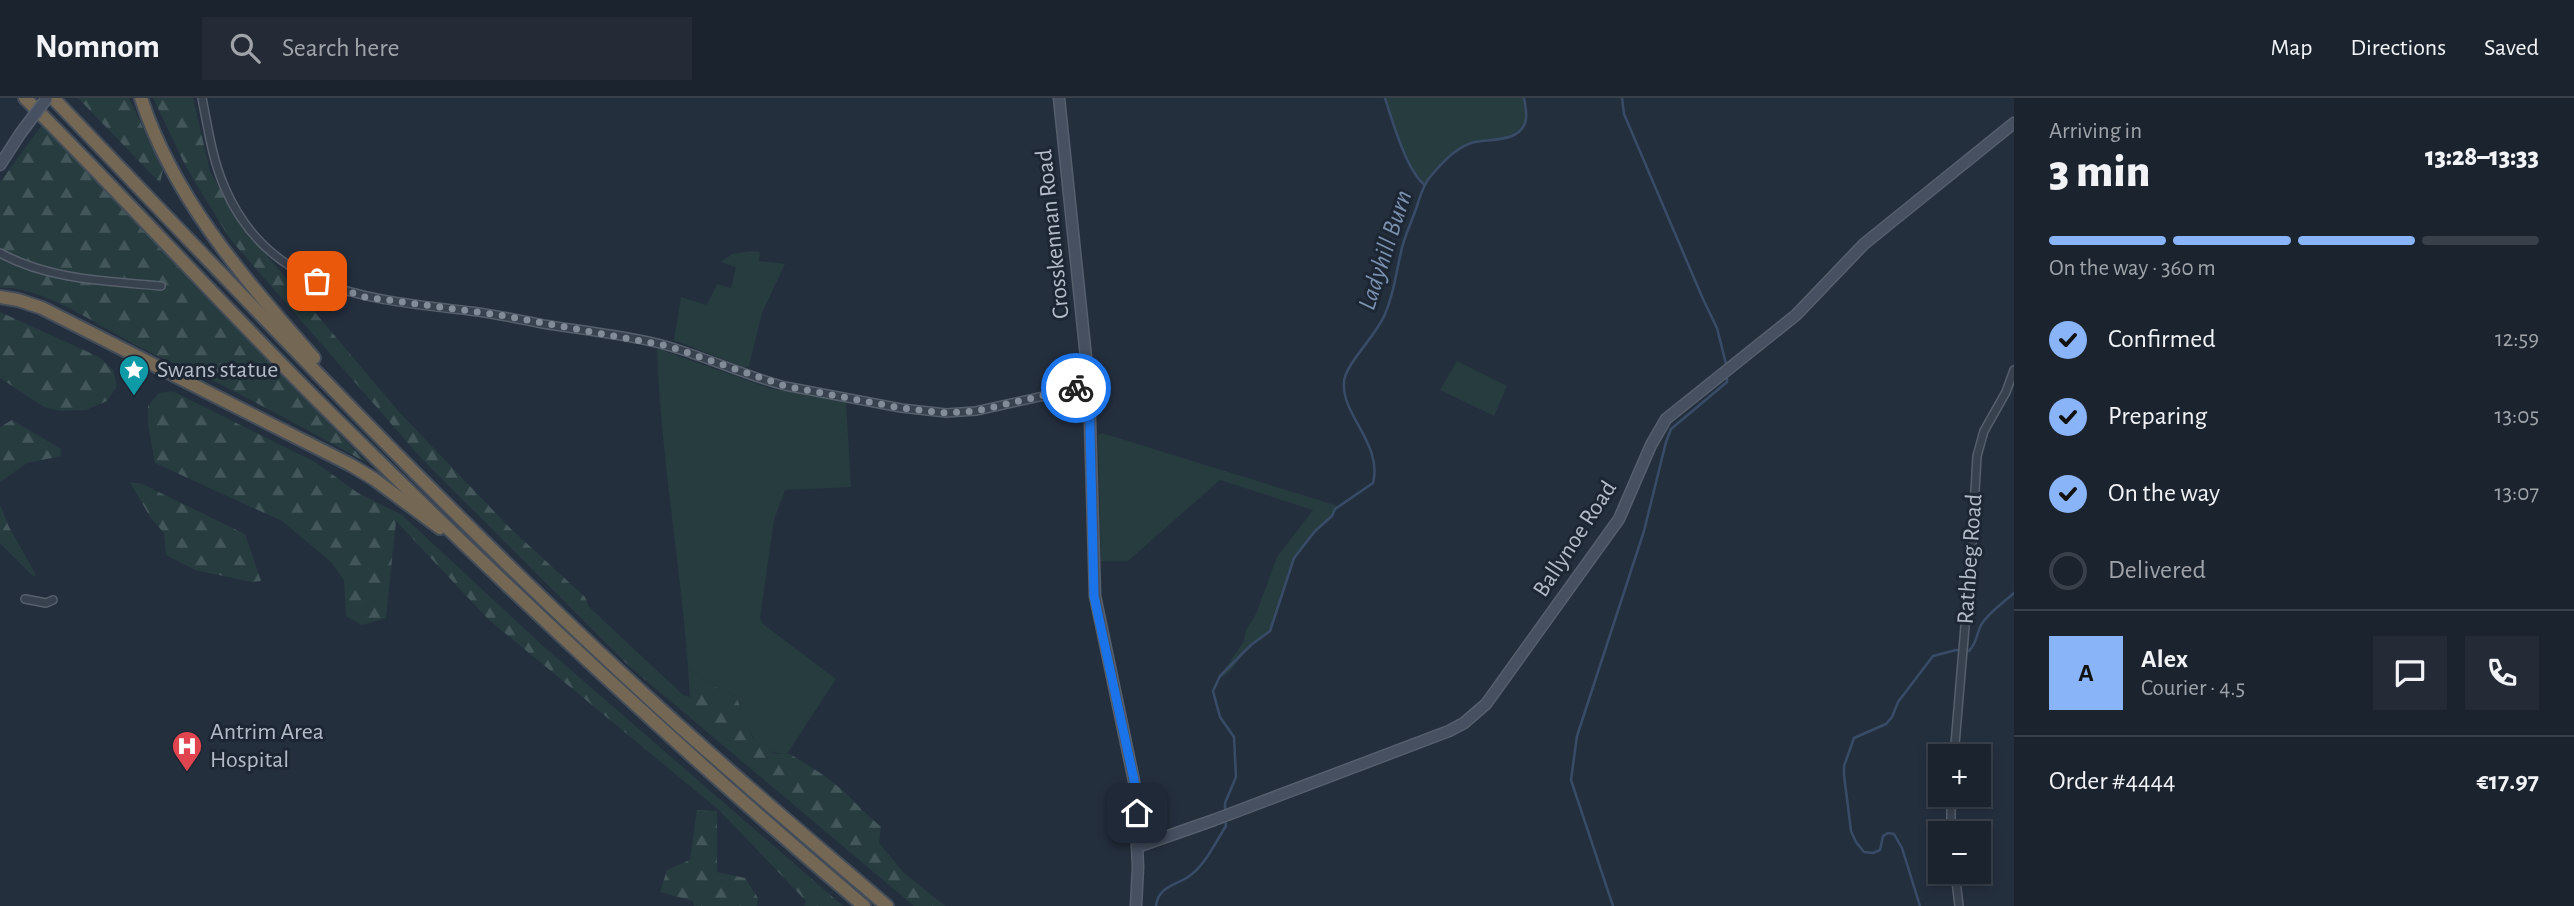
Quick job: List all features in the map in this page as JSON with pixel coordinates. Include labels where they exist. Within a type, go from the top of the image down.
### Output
[{"type":"highway","points":[[25,98],[321,404],[554,631],[685,751],[864,906]]},
{"type":"highway","points":[[53,98],[367,425],[653,702],[887,906]]},
{"type":"highway","points":[[141,98],[162,149],[188,200],[215,239],[367,425]]},
{"type":"highway","points":[[0,297],[42,308],[315,446],[374,479],[467,545]]},
{"type":"street","points":[[0,165],[47,98]]},
{"type":"street","points":[[202,98],[217,169],[231,202],[254,235],[284,262],[317,281],[349,293],[405,304],[500,315],[640,339],[687,351],[763,381],[925,411],[976,411],[1089,386]]},
{"type":"street","name":"Crosskennan Road","points":[[1059,98],[1089,386],[1094,596],[1134,780],[1136,906]]},
{"type":"street","name":"Ballynoe Road","points":[[1137,846],[1214,820],[1450,731],[1474,716],[1527,650],[1619,519],[1651,445],[1666,419],[1796,316],[1864,244],[2014,123]]},
{"type":"street","points":[[0,253],[23,265],[55,274],[161,286]]},
{"type":"street","name":"Rathbeg Road","points":[[1955,744],[1965,642],[1977,456],[1984,431],[2006,392],[2014,370]]},
{"type":"street","points":[[25,599],[46,603],[52,600]]},
{"type":"street","points":[[1956,884],[1959,906]]},
{"type":"green space","points":[[78,98],[129,98],[163,170],[160,183]]},
{"type":"green space","points":[[153,98],[193,98],[210,171],[236,219],[400,413],[511,529],[585,597],[589,607],[683,695],[690,697],[688,667],[721,691],[736,696],[752,737],[774,754],[790,754],[846,793],[881,827],[879,843],[903,872],[945,906],[914,906],[630,667],[421,458],[230,239],[186,167]]},
{"type":"green space","points":[[1384,98],[1524,98],[1526,120],[1507,137],[1477,141],[1456,151],[1438,167],[1425,185],[1419,180],[1393,127]]},
{"type":"green space","points":[[42,125],[367,463],[250,399],[135,345],[57,302],[18,289],[0,288],[0,182]]},
{"type":"green space","points":[[760,252],[759,261],[785,264],[762,313],[749,366],[745,368],[674,340],[681,297],[707,305],[717,284],[731,288],[736,267],[721,262],[732,254]]},
{"type":"green space","points":[[0,312],[99,357],[113,370],[117,386],[107,401],[86,410],[60,411],[44,407],[0,378]]},
{"type":"green space","points":[[659,349],[769,388],[846,402],[851,487],[785,490],[774,520],[760,618],[763,624],[836,679],[787,754],[774,753],[757,743],[747,726],[736,696],[721,691],[688,667],[662,430]]},
{"type":"green space","points":[[1457,361],[1507,386],[1494,416],[1440,390]]},
{"type":"green space","points":[[172,391],[315,462],[358,493],[402,515],[542,645],[843,906],[804,906],[806,901],[719,810],[488,619],[396,521],[386,618],[362,625],[346,616],[344,580],[331,562],[282,521],[155,463],[148,425],[148,406],[159,393]]},
{"type":"green space","points":[[12,420],[61,449],[61,456],[27,463],[0,482],[0,427]]},
{"type":"green space","points":[[1102,433],[1338,506],[1301,549],[1292,564],[1272,626],[1223,677],[1220,676],[1244,641],[1246,630],[1256,614],[1277,557],[1313,510],[1220,480],[1128,561],[1101,561],[1098,435]]},
{"type":"green space","points":[[130,482],[142,484],[245,534],[261,581],[252,582],[195,570],[166,555],[164,533],[150,517]]},
{"type":"green space","points":[[0,505],[36,575],[33,576],[0,543]]},
{"type":"green space","points":[[697,810],[717,811],[717,872],[745,878],[758,898],[757,906],[694,906],[693,901],[660,892],[667,870],[690,860]]},
{"type":"waterway","points":[[1385,98],[1406,158],[1425,185]]},
{"type":"waterway","name":"Ladyhill Burn","points":[[1225,808],[1236,777],[1234,737],[1220,717],[1213,691],[1220,676],[1251,645],[1270,631],[1294,558],[1315,531],[1332,516],[1335,509],[1373,483],[1375,469],[1372,455],[1349,406],[1344,382],[1350,367],[1385,314],[1404,241],[1424,187],[1448,157],[1459,149],[1471,143],[1518,133],[1526,119],[1524,98]]},
{"type":"waterway","points":[[1622,98],[1624,114],[1717,328],[1726,364]]},
{"type":"waterway","points":[[1613,906],[1571,780],[1577,736],[1644,531],[1671,429],[1727,382],[1727,379]]},
{"type":"waterway","points":[[1920,906],[1902,848],[1894,834],[1883,836],[1880,850],[1873,853],[1864,852],[1856,842],[1851,831],[1844,766],[1854,738],[1886,724],[1898,702],[1933,656],[1956,650],[1969,651],[1984,620],[2014,593]]},
{"type":"waterway","name":"Ladyhill Burn","points":[[1156,906],[1163,891],[1188,877],[1205,861],[1226,826],[1225,820]]},
{"type":"way so far","points":[[317,281],[365,297],[514,317],[640,339],[687,351],[763,381],[925,411],[976,411],[1076,388]]},
{"type":"place","name":"Swans statue","points":[[134,397]]},
{"type":"place","name":"Antrim Area Hospital","points":[[187,773]]},
{"type":"route","points":[[1076,388],[1089,386],[1094,596],[1134,780],[1137,813]]}]
